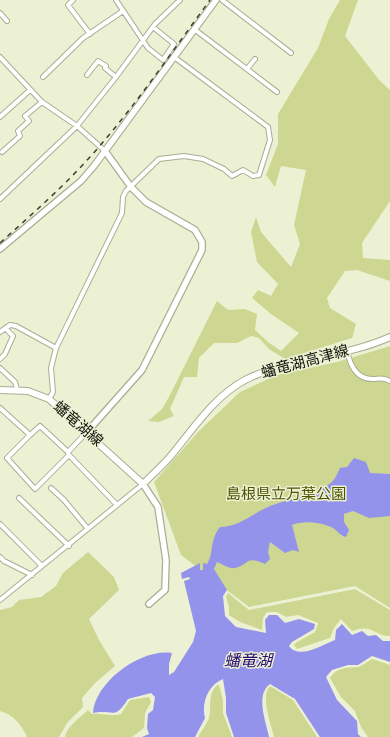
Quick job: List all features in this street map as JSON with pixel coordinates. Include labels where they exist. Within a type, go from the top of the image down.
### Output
[{"type":"main road","name":"蟠竜湖高津線","points":[[143,484],[168,460],[214,405],[229,391],[244,381],[279,367],[347,351],[390,337]]},
{"type":"main road","name":"蟠竜湖線","points":[[0,390],[17,389],[41,394],[49,399],[143,484]]},
{"type":"street","points":[[73,0],[68,5],[90,34]]},
{"type":"street","points":[[116,0],[148,48],[163,60],[174,44],[153,27]]},
{"type":"street","points":[[0,199],[76,126],[116,77],[143,39],[180,0]]},
{"type":"street","points":[[0,250],[81,181],[105,151],[216,0]]},
{"type":"street","points":[[222,0],[291,53]]},
{"type":"street","points":[[43,77],[90,34],[123,11]]},
{"type":"street","points":[[0,14],[7,21]]},
{"type":"street","points":[[194,29],[277,92]]},
{"type":"street","points":[[0,57],[42,102],[76,126],[105,151],[131,187],[155,208],[195,230],[202,242],[202,250],[142,370],[69,454],[35,489],[7,458],[40,426],[69,454],[117,505]]},
{"type":"street","points":[[49,399],[54,392],[51,368],[56,348],[122,213],[123,197],[131,187],[159,159],[177,156],[204,159],[224,169],[232,176],[243,170],[253,176],[259,175],[270,140],[268,127],[174,57]]},
{"type":"street","points":[[247,69],[255,59]]},
{"type":"street","points":[[87,75],[98,60],[106,66],[104,68],[116,77]]},
{"type":"street","points":[[0,117],[30,90]]},
{"type":"street","points":[[2,152],[20,136],[18,131],[29,121],[25,116],[42,102]]},
{"type":"street","points":[[0,332],[10,325],[16,326],[56,348]]},
{"type":"street","points":[[0,359],[5,354],[13,336],[5,328]]},
{"type":"street","points":[[347,351],[349,362],[355,372],[363,378],[385,378],[390,380]]},
{"type":"street","points":[[0,368],[15,382],[17,389]]},
{"type":"street","points":[[0,408],[30,435]]},
{"type":"street","points":[[0,600],[69,546],[143,484],[158,506],[166,560],[165,590],[149,604]]},
{"type":"street","points":[[51,488],[64,500],[88,529]]},
{"type":"street","points":[[19,498],[69,546]]},
{"type":"street","points":[[0,524],[42,566]]},
{"type":"street","points":[[0,557],[4,561],[32,575]]},
{"type":"green space","points":[[340,0],[358,0],[345,36],[380,81],[390,90],[390,201],[362,243],[363,258],[390,260],[390,281],[357,270],[345,271],[327,298],[330,308],[356,324],[352,338],[285,359],[269,349],[259,338],[251,336],[237,343],[214,343],[199,358],[197,377],[184,377],[170,409],[174,416],[159,422],[148,421],[162,409],[217,301],[228,310],[245,309],[257,314],[255,330],[281,351],[299,333],[271,314],[252,298],[258,290],[271,296],[278,284],[257,262],[251,232],[256,217],[261,232],[291,267],[300,244],[294,225],[306,170],[281,166],[275,187],[266,175],[278,144],[278,114],[318,48],[329,19]]},
{"type":"green space","name":"島根県立万葉公園","points":[[390,346],[390,608],[355,586],[249,607],[181,555],[154,482],[198,432],[240,392],[277,375],[337,362]]},
{"type":"green space","points":[[88,552],[114,577],[119,590],[89,619],[99,640],[115,666],[95,683],[82,698],[83,707],[67,723],[59,737],[27,737],[22,728],[13,718],[0,711],[0,610],[12,607],[19,600],[41,597],[56,586],[63,573]]},
{"type":"green space","points":[[355,589],[390,610],[390,636],[365,628],[352,631],[341,619],[334,628],[330,638],[297,649],[294,645],[315,632],[318,623],[298,615],[286,617],[277,612],[267,612],[263,618],[262,630],[240,622],[229,615],[229,607],[226,597],[228,593],[249,610]]},
{"type":"green space","points":[[372,659],[390,665],[390,737],[368,737],[361,727],[355,711],[341,697],[330,678],[339,670],[364,665]]},
{"type":"green space","points":[[217,685],[219,685],[223,700],[223,713],[232,737],[198,737],[209,718],[211,697]]},
{"type":"green space","points":[[270,686],[293,700],[317,737],[274,737],[266,703],[267,691]]},
{"type":"green space","points":[[149,697],[151,702],[145,713],[144,728],[132,737],[65,737],[71,726],[88,710],[92,714],[117,715],[121,714],[130,700]]},
{"type":"water","name":"蟠竜湖","points":[[354,458],[366,462],[370,473],[390,474],[390,516],[369,518],[353,511],[344,514],[344,522],[349,530],[346,537],[324,524],[313,522],[297,523],[292,525],[299,552],[293,550],[285,553],[270,542],[268,552],[270,559],[265,564],[259,561],[251,560],[233,568],[217,562],[214,569],[227,590],[223,596],[225,616],[236,627],[266,633],[265,620],[269,615],[277,615],[285,623],[299,619],[315,624],[314,629],[292,642],[289,646],[293,650],[299,652],[305,652],[317,648],[335,640],[336,630],[342,624],[352,635],[362,631],[368,636],[376,635],[383,641],[390,641],[390,662],[372,656],[358,665],[348,665],[332,670],[326,677],[337,700],[357,721],[358,734],[361,737],[320,737],[295,699],[270,684],[263,695],[262,702],[269,737],[234,737],[226,713],[226,698],[223,679],[213,686],[207,695],[204,706],[205,718],[195,737],[142,737],[149,734],[147,728],[148,714],[153,710],[155,697],[151,693],[128,699],[120,710],[116,712],[93,713],[96,701],[102,690],[111,679],[134,662],[147,656],[160,653],[172,653],[169,664],[169,675],[174,672],[193,642],[196,631],[184,581],[190,579],[189,577],[182,579],[181,573],[200,563],[200,570],[203,570],[203,563],[207,564],[209,560],[214,537],[220,527],[233,525],[270,506],[307,495],[321,489],[332,482],[340,468],[347,467]]},
{"type":"railway","points":[[0,243],[68,180],[90,157],[152,80],[210,0]]}]
